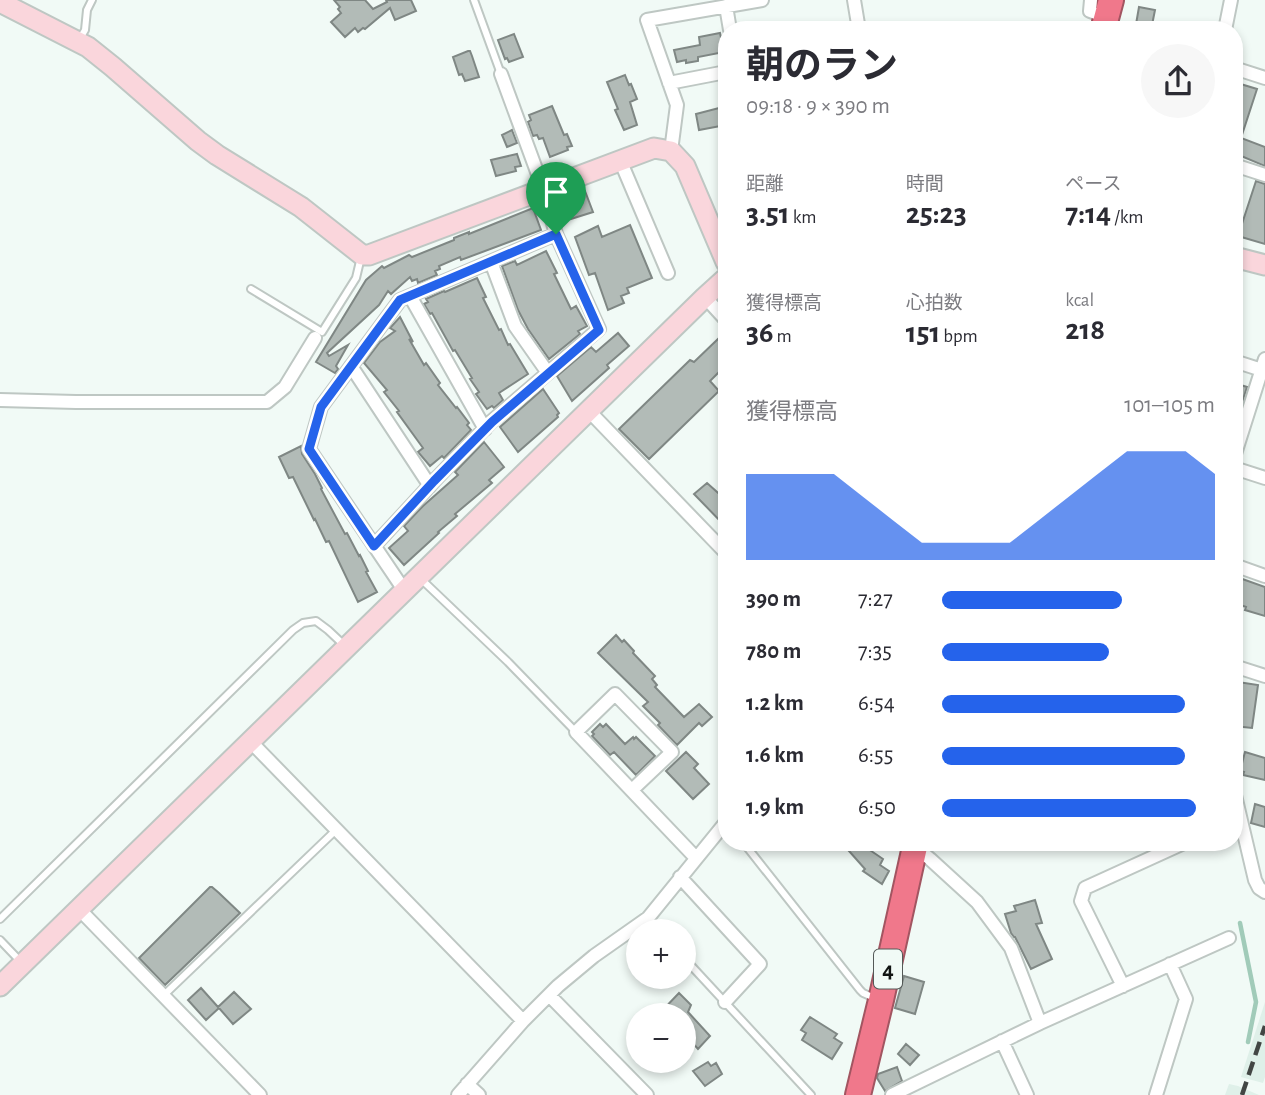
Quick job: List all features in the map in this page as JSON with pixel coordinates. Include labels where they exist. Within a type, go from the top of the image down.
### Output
[{"type":"highway","name":"4","points":[[859,1095],[914,851]]},
{"type":"street","points":[[671,151],[677,105],[647,20],[762,0]]},
{"type":"street","points":[[854,0],[858,21]]},
{"type":"street","points":[[1227,21],[1231,0]]},
{"type":"street","points":[[0,2],[78,41],[113,67],[198,141],[301,207],[362,255],[369,255],[654,148],[671,151],[685,166],[718,243]]},
{"type":"street","points":[[726,6],[728,21]]},
{"type":"street","points":[[1243,71],[1265,78]]},
{"type":"street","points":[[374,546],[485,429],[599,330],[556,234],[543,188],[501,74]]},
{"type":"street","points":[[669,83],[718,74]]},
{"type":"street","points":[[620,160],[668,273]]},
{"type":"street","points":[[1243,168],[1265,175]]},
{"type":"street","points":[[411,583],[374,546],[309,449],[321,407],[400,300],[556,234]]},
{"type":"street","points":[[1243,259],[1265,265]]},
{"type":"street","points":[[491,262],[515,326],[548,373]]},
{"type":"street","points":[[0,986],[718,285]]},
{"type":"street","points":[[410,296],[485,429]]},
{"type":"street","points":[[705,297],[718,311]]},
{"type":"street","points":[[0,400],[267,402],[285,387],[315,338]]},
{"type":"street","points":[[1243,363],[1264,367],[1243,430]]},
{"type":"street","points":[[351,366],[430,486]]},
{"type":"street","points":[[589,411],[718,545]]},
{"type":"street","points":[[1243,471],[1265,478]]},
{"type":"street","points":[[1243,568],[1265,576]]},
{"type":"street","points":[[1243,669],[1265,676]]},
{"type":"street","points":[[632,790],[672,752],[615,694],[576,732],[696,858]]},
{"type":"street","points":[[251,742],[523,1021]]},
{"type":"street","points":[[458,1095],[549,995],[594,956],[648,918],[718,832]]},
{"type":"street","points":[[1243,841],[1255,880],[1265,892]]},
{"type":"street","points":[[921,851],[977,902],[1011,948],[1040,1023]]},
{"type":"street","points":[[1123,986],[1081,901],[1085,888],[1166,851]]},
{"type":"street","points":[[680,877],[761,964],[725,1002]]},
{"type":"street","points":[[79,909],[260,1095]]},
{"type":"street","points":[[892,1095],[1040,1023],[1229,938]]},
{"type":"street","points":[[1156,1095],[1186,999],[1170,964]]},
{"type":"street","points":[[549,995],[647,1095]]},
{"type":"street","points":[[1002,1041],[1027,1095]]},
{"type":"street","points":[[467,1084],[479,1095]]},
{"type":"lane","points":[[78,41],[85,30],[87,10],[92,0]]},
{"type":"lane","points":[[474,0],[501,74]]},
{"type":"lane","points":[[251,289],[322,332],[356,278],[362,255]]},
{"type":"lane","points":[[411,583],[508,662],[576,732]]},
{"type":"lane","points":[[0,919],[293,630],[316,621],[346,647]]},
{"type":"lane","points":[[163,996],[337,829]]},
{"type":"lane","points":[[750,851],[860,990],[881,1000]]},
{"type":"lane","points":[[0,940],[23,964]]},
{"type":"lane","points":[[696,971],[811,1095]]},
{"type":"shaded area","points":[[1265,1002],[1265,1077],[1263,1083],[1241,1077]]},
{"type":"shaded area","points":[[1229,1084],[1238,1086],[1259,1095],[1225,1095]]},
{"type":"building","points":[[334,0],[365,0],[373,9],[387,2],[386,0],[411,0],[416,11],[395,20],[390,8],[365,29],[358,32],[355,28],[345,37],[331,22],[341,13]]},
{"type":"building","points":[[1139,7],[1155,10],[1153,21],[1137,21]]},
{"type":"building","points":[[718,33],[718,53],[698,57],[698,61],[677,62],[674,50],[700,45],[699,37]]},
{"type":"building","points":[[514,34],[523,57],[509,62],[505,59],[498,40]]},
{"type":"building","points":[[468,51],[479,77],[465,81],[462,74],[459,75],[453,57]]},
{"type":"building","points":[[625,75],[637,99],[630,102],[637,125],[624,130],[607,82]]},
{"type":"building","points":[[1243,85],[1257,89],[1243,132]]},
{"type":"building","points":[[552,106],[564,135],[567,134],[572,146],[550,157],[543,138],[533,136],[528,122],[531,120],[529,115]]},
{"type":"building","points":[[718,108],[718,126],[699,130],[696,114]]},
{"type":"building","points":[[512,130],[517,143],[507,147],[502,135]]},
{"type":"building","points":[[1243,139],[1265,147],[1265,166],[1243,157]]},
{"type":"building","points":[[517,154],[521,166],[515,167],[516,171],[496,176],[491,160]]},
{"type":"building","points":[[1256,181],[1265,184],[1265,244],[1243,237],[1243,221]]},
{"type":"building","points":[[585,191],[593,212],[571,219],[564,199]]},
{"type":"building","points":[[533,208],[541,230],[439,266],[440,269],[435,271],[437,275],[418,283],[417,279],[412,281],[410,277],[391,294],[388,291],[379,305],[327,353],[329,356],[348,345],[335,373],[316,362],[366,280],[382,266],[384,268],[409,255],[412,257]]},
{"type":"building","points":[[630,225],[652,278],[627,288],[629,293],[621,296],[624,303],[608,310],[595,273],[589,275],[575,237],[598,226],[602,237]]},
{"type":"building","points":[[546,251],[571,309],[576,306],[587,326],[578,331],[580,334],[549,359],[518,310],[502,266],[515,261],[517,265]]},
{"type":"building","points":[[477,278],[486,297],[483,298],[499,330],[501,329],[508,345],[510,344],[528,374],[499,393],[503,400],[494,408],[492,406],[487,409],[476,394],[479,392],[470,379],[472,378],[424,304],[428,302],[426,299]]},
{"type":"building","points":[[400,317],[424,365],[426,363],[440,383],[438,385],[469,423],[467,425],[471,430],[444,458],[442,456],[430,466],[418,452],[423,448],[384,392],[387,390],[364,363],[380,342],[395,331],[390,328]]},
{"type":"building","points":[[618,333],[629,346],[572,401],[557,376],[591,347],[596,352]]},
{"type":"building","points":[[718,339],[718,373],[710,381],[718,392],[649,459],[619,429],[690,360],[694,362]]},
{"type":"building","points":[[543,389],[559,413],[558,417],[518,452],[500,427]]},
{"type":"building","points":[[484,442],[504,467],[489,480],[492,483],[455,514],[457,516],[404,565],[389,548],[408,531],[404,526],[458,475],[455,472]]},
{"type":"building","points":[[301,446],[302,454],[345,534],[347,533],[360,555],[377,592],[358,602],[329,541],[326,542],[293,477],[289,478],[279,457]]},
{"type":"building","points":[[707,483],[718,493],[718,519],[694,494]]},
{"type":"building","points":[[1243,579],[1265,587],[1265,616],[1245,610],[1246,607],[1243,606]]},
{"type":"building","points":[[616,635],[622,642],[624,640],[655,676],[652,679],[657,685],[655,687],[684,717],[699,704],[712,717],[702,726],[699,723],[677,745],[643,706],[648,702],[598,653]]},
{"type":"building","points":[[1243,683],[1258,685],[1252,728],[1243,727]]},
{"type":"building","points":[[600,724],[603,727],[606,724],[625,744],[636,737],[655,756],[636,775],[614,752],[610,755],[592,736],[592,732]]},
{"type":"building","points":[[686,752],[698,764],[694,768],[709,784],[693,799],[666,771]]},
{"type":"building","points":[[1245,752],[1265,758],[1265,780],[1243,775]]},
{"type":"building","points":[[1255,804],[1265,807],[1265,827],[1251,823]]},
{"type":"building","points":[[849,851],[871,851],[883,859],[880,865],[889,871],[882,884],[863,871],[865,869]]},
{"type":"building","points":[[210,887],[240,913],[165,985],[139,958]]},
{"type":"building","points":[[1035,900],[1042,923],[1036,924],[1052,959],[1031,969],[1011,933],[1005,914],[1016,911],[1014,906]]},
{"type":"building","points":[[904,976],[924,982],[915,1014],[895,1008]]},
{"type":"building","points":[[201,988],[218,1007],[234,992],[251,1009],[233,1024],[219,1008],[206,1020],[188,1000]]},
{"type":"building","points":[[679,993],[689,1003],[669,1003]]},
{"type":"building","points":[[810,1017],[837,1034],[834,1038],[842,1043],[832,1059],[802,1040],[806,1033],[801,1030]]},
{"type":"building","points":[[696,1021],[710,1036],[698,1049],[696,1047]]},
{"type":"building","points":[[906,1044],[919,1055],[910,1065],[898,1054]]},
{"type":"building","points":[[708,1062],[711,1066],[716,1063],[722,1074],[705,1086],[695,1073]]},
{"type":"building","points":[[897,1067],[902,1081],[885,1091],[877,1078],[878,1074]]},
{"type":"waterway","points":[[1240,923],[1256,1002],[1248,1042]]},
{"type":"railway","points":[[1242,1095],[1265,1026]]},
{"type":"route","points":[[556,234],[599,330],[492,422],[374,546],[309,449],[321,407],[400,300],[556,234]]}]
